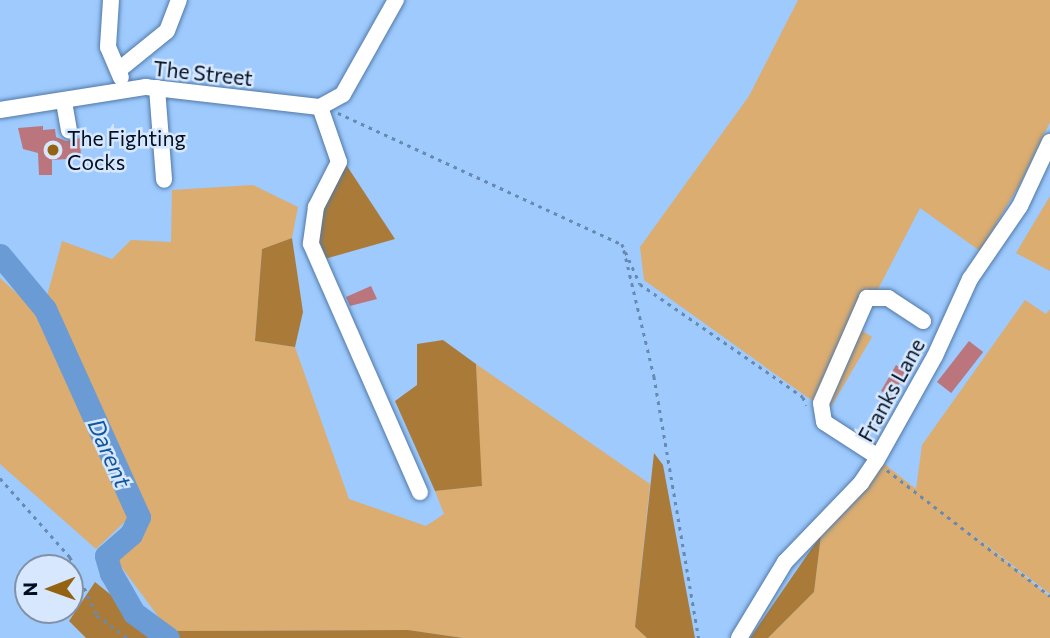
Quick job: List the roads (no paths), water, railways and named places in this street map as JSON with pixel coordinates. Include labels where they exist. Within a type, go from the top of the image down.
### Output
[{"type":"street","points":[[111,0],[108,47],[120,69],[122,90]]},
{"type":"street","points":[[120,69],[167,31],[179,0]]},
{"type":"street","points":[[396,0],[343,94],[320,107],[340,162],[316,207],[311,244],[420,492]]},
{"type":"street","points":[[157,88],[164,180]]},
{"type":"street","name":"The Street","points":[[0,110],[64,102],[122,90],[157,88],[320,107]]},
{"type":"street","points":[[64,102],[69,131]]},
{"type":"street","name":"Franks Lane","points":[[738,638],[785,562],[861,483],[877,459],[935,356],[970,279],[1020,206],[1050,142]]},
{"type":"street","points":[[877,459],[824,422],[821,403],[867,298],[888,298],[923,321]]},
{"type":"waterway","name":"Darent","points":[[0,255],[45,309],[139,517],[131,534],[106,556],[111,573],[134,613],[168,638]]},
{"type":"place","name":"The Fighting Cocks","points":[[53,150]]}]
